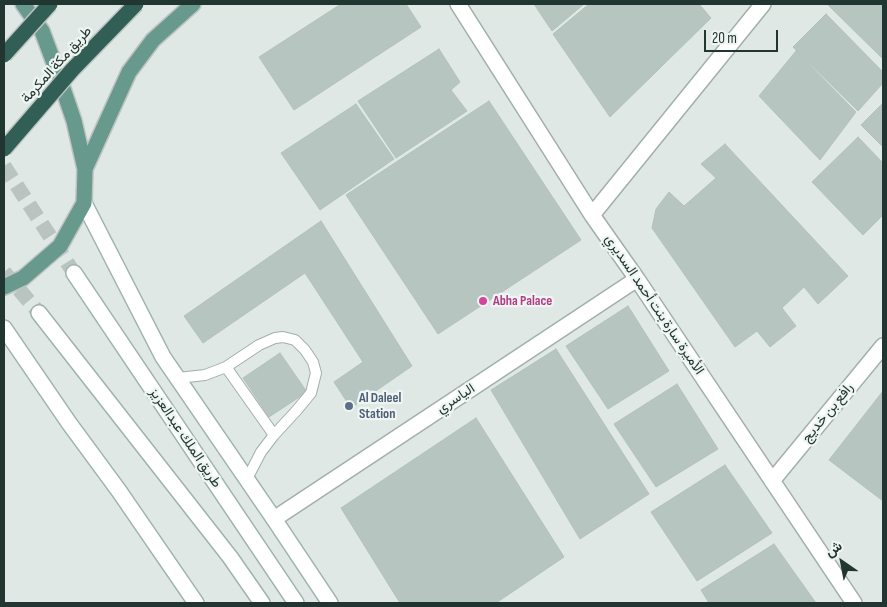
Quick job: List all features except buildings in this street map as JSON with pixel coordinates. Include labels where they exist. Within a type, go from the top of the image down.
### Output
[{"type":"highway","points":[[4,55],[50,4]]},
{"type":"highway","name":"طريق مكة المكرمة","points":[[4,149],[72,70],[136,4]]},
{"type":"main road","points":[[4,287],[23,278],[60,246],[84,203],[85,169],[74,121],[42,31],[23,4]]},
{"type":"main road","points":[[85,169],[129,72],[154,40],[193,4]]},
{"type":"street","name":"الأميرة سارة بنت أحمد السديري","points":[[458,4],[592,215],[854,603]]},
{"type":"street","points":[[592,215],[763,4]]},
{"type":"street","points":[[84,203],[163,357],[330,603]]},
{"type":"street","name":"طريق الملك عبدالعزيز","points":[[74,274],[296,603]]},
{"type":"street","name":"الياسري","points":[[274,519],[637,279]]},
{"type":"street","points":[[39,313],[230,557],[262,603]]},
{"type":"street","points":[[4,328],[196,603]]},
{"type":"street","name":"رافع بن خديج","points":[[772,481],[883,346]]},
{"type":"lane","points":[[178,378],[205,375],[226,367],[275,338],[283,337],[294,340],[305,350],[313,362],[316,373],[310,392],[261,452],[247,479]]},
{"type":"lane","points":[[226,367],[274,435]]},
{"type":"tunnel","points":[[4,166],[74,273]]},
{"type":"tunnel","points":[[4,272],[39,313]]},
{"type":"place","name":"Abha Palace","points":[[483,301]]},
{"type":"place","name":"Al Daleel Station","points":[[349,406]]}]
